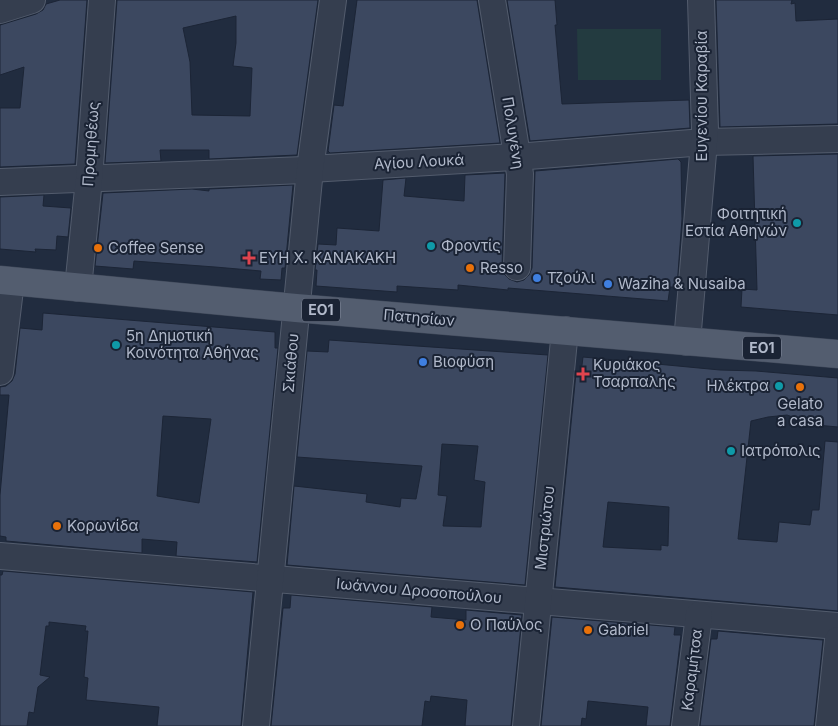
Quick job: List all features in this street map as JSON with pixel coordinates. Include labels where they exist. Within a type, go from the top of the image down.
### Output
[{"type":"main road","name":"Πατησίων","points":[[5,280],[296,308],[838,354]]},
{"type":"street","points":[[0,10],[32,0]]},
{"type":"street","name":"Προμηθέως","points":[[78,288],[89,179],[102,0]]},
{"type":"street","name":"Σκιάθου","points":[[256,726],[310,169],[333,0]]},
{"type":"street","name":"Πολυγένη","points":[[492,0],[520,174],[517,267]]},
{"type":"street","name":"Ευγενίου Καραβία","points":[[686,342],[704,142],[702,0]]},
{"type":"street","name":"Αγίου Λουκά","points":[[0,182],[304,170],[516,157],[704,142],[838,139]]},
{"type":"street","points":[[0,372],[5,280]]},
{"type":"street","name":"Μιστριώτου","points":[[526,726],[565,330]]},
{"type":"street","name":"Ιωάννου Δροσοπούλου","points":[[0,556],[838,626]]},
{"type":"street","name":"Καραμήτσα","points":[[685,726],[699,615]]},
{"type":"street","points":[[829,726],[838,640]]},
{"type":"green space","points":[[577,29],[661,29],[661,80],[578,80]]},
{"type":"building","points":[[60,0],[87,0],[75,164],[0,167],[0,108],[20,108],[24,67],[0,75],[0,25],[36,14],[43,10],[46,4]]},
{"type":"building","points":[[117,0],[318,0],[297,155],[209,159],[209,150],[160,150],[161,161],[105,163]],"holes":[[[236,16],[236,43],[233,66],[252,68],[250,116],[192,115],[190,62],[183,28]]]},
{"type":"building","points":[[357,0],[477,0],[500,143],[330,153],[328,151],[334,105],[343,106]]},
{"type":"building","points":[[507,0],[555,0],[557,25],[555,25],[562,104],[689,100],[690,128],[530,141]]},
{"type":"building","points":[[716,0],[792,0],[791,4],[795,3],[796,21],[838,19],[838,124],[720,127]]},
{"type":"building","name":"Φοιτητική Εστία Αθηνών","points":[[838,154],[838,315],[741,307],[742,289],[757,290],[753,156]]},
{"type":"building","points":[[678,159],[681,162],[682,219],[677,287],[670,287],[668,301],[458,285],[458,290],[397,286],[397,292],[316,286],[317,270],[315,270],[318,244],[336,245],[337,228],[379,231],[383,180],[406,178],[404,196],[464,201],[465,175],[505,173],[502,267],[504,274],[509,279],[517,282],[524,280],[532,268],[535,171]]},
{"type":"building","points":[[293,185],[285,268],[282,268],[281,280],[260,279],[261,271],[215,267],[134,261],[133,269],[95,266],[103,193],[192,189],[209,191],[209,189]]},
{"type":"building","points":[[44,195],[43,206],[71,208],[68,237],[57,236],[56,250],[35,249],[36,252],[0,249],[0,197]]},
{"type":"building","points":[[43,313],[275,332],[275,348],[278,348],[257,562],[176,556],[177,542],[142,539],[142,553],[6,541],[6,537],[0,536],[0,495],[9,395],[0,395],[0,387],[6,386],[12,381],[15,374],[20,328],[42,330]],"holes":[[[163,416],[211,419],[199,503],[157,496]]]},
{"type":"building","points":[[329,340],[548,355],[525,585],[287,565],[294,486],[367,494],[366,502],[400,507],[401,498],[416,499],[422,466],[297,457],[307,351],[328,352]],"holes":[[[442,444],[478,446],[474,480],[485,482],[481,527],[443,526],[447,496],[438,495]]]},
{"type":"building","points":[[583,357],[720,370],[838,378],[838,427],[816,425],[787,415],[751,421],[738,539],[777,542],[779,522],[810,525],[812,510],[819,510],[825,441],[838,442],[838,611],[555,587],[576,373],[581,373]],"holes":[[[608,502],[669,507],[668,546],[661,545],[661,550],[603,547]]]},
{"type":"building","points":[[3,571],[253,592],[241,726],[157,726],[159,707],[86,700],[88,678],[84,677],[88,631],[85,631],[86,626],[49,622],[49,626],[46,626],[40,675],[50,677],[38,687],[34,713],[29,712],[27,726],[0,726],[0,575],[2,575]]},
{"type":"building","points":[[291,595],[432,607],[431,617],[466,620],[466,610],[522,615],[511,726],[465,726],[467,700],[431,696],[430,702],[425,701],[422,726],[271,726],[283,608],[290,608]]},
{"type":"building","points":[[552,617],[675,627],[674,635],[681,635],[670,726],[646,726],[648,707],[588,701],[586,719],[582,718],[581,726],[541,726]]},
{"type":"building","points":[[718,631],[823,640],[814,726],[700,726],[711,639],[717,639]]},
{"type":"place","name":"Φοιτητική Εστία Αθηνών","points":[[797,223]]},
{"type":"place","name":"Φροντίς","points":[[431,246]]},
{"type":"place","name":"Coffee Sense","points":[[98,248]]},
{"type":"place","name":"ΕΥΗ Χ. ΚΑΝΑΚΑΚΗ","points":[[249,258]]},
{"type":"place","name":"Resso","points":[[470,268]]},
{"type":"place","name":"Τζούλι","points":[[537,278]]},
{"type":"place","name":"Waziha & Nusaiba","points":[[608,284]]},
{"type":"place","name":"5η Δημοτική Κοινότητα Αθήνας","points":[[116,345]]},
{"type":"place","name":"Βιοφύση","points":[[423,362]]},
{"type":"place","name":"Κυριάκος Τσαρπαλής","points":[[583,374]]},
{"type":"place","name":"Ηλέκτρα","points":[[779,386]]},
{"type":"place","name":"Gelato a casa","points":[[800,387]]},
{"type":"place","name":"Ιατρόπολις","points":[[731,451]]},
{"type":"place","name":"Κορωνίδα","points":[[57,526]]},
{"type":"place","name":"Ο Παύλος","points":[[460,625]]},
{"type":"place","name":"Gabriel","points":[[588,630]]}]
